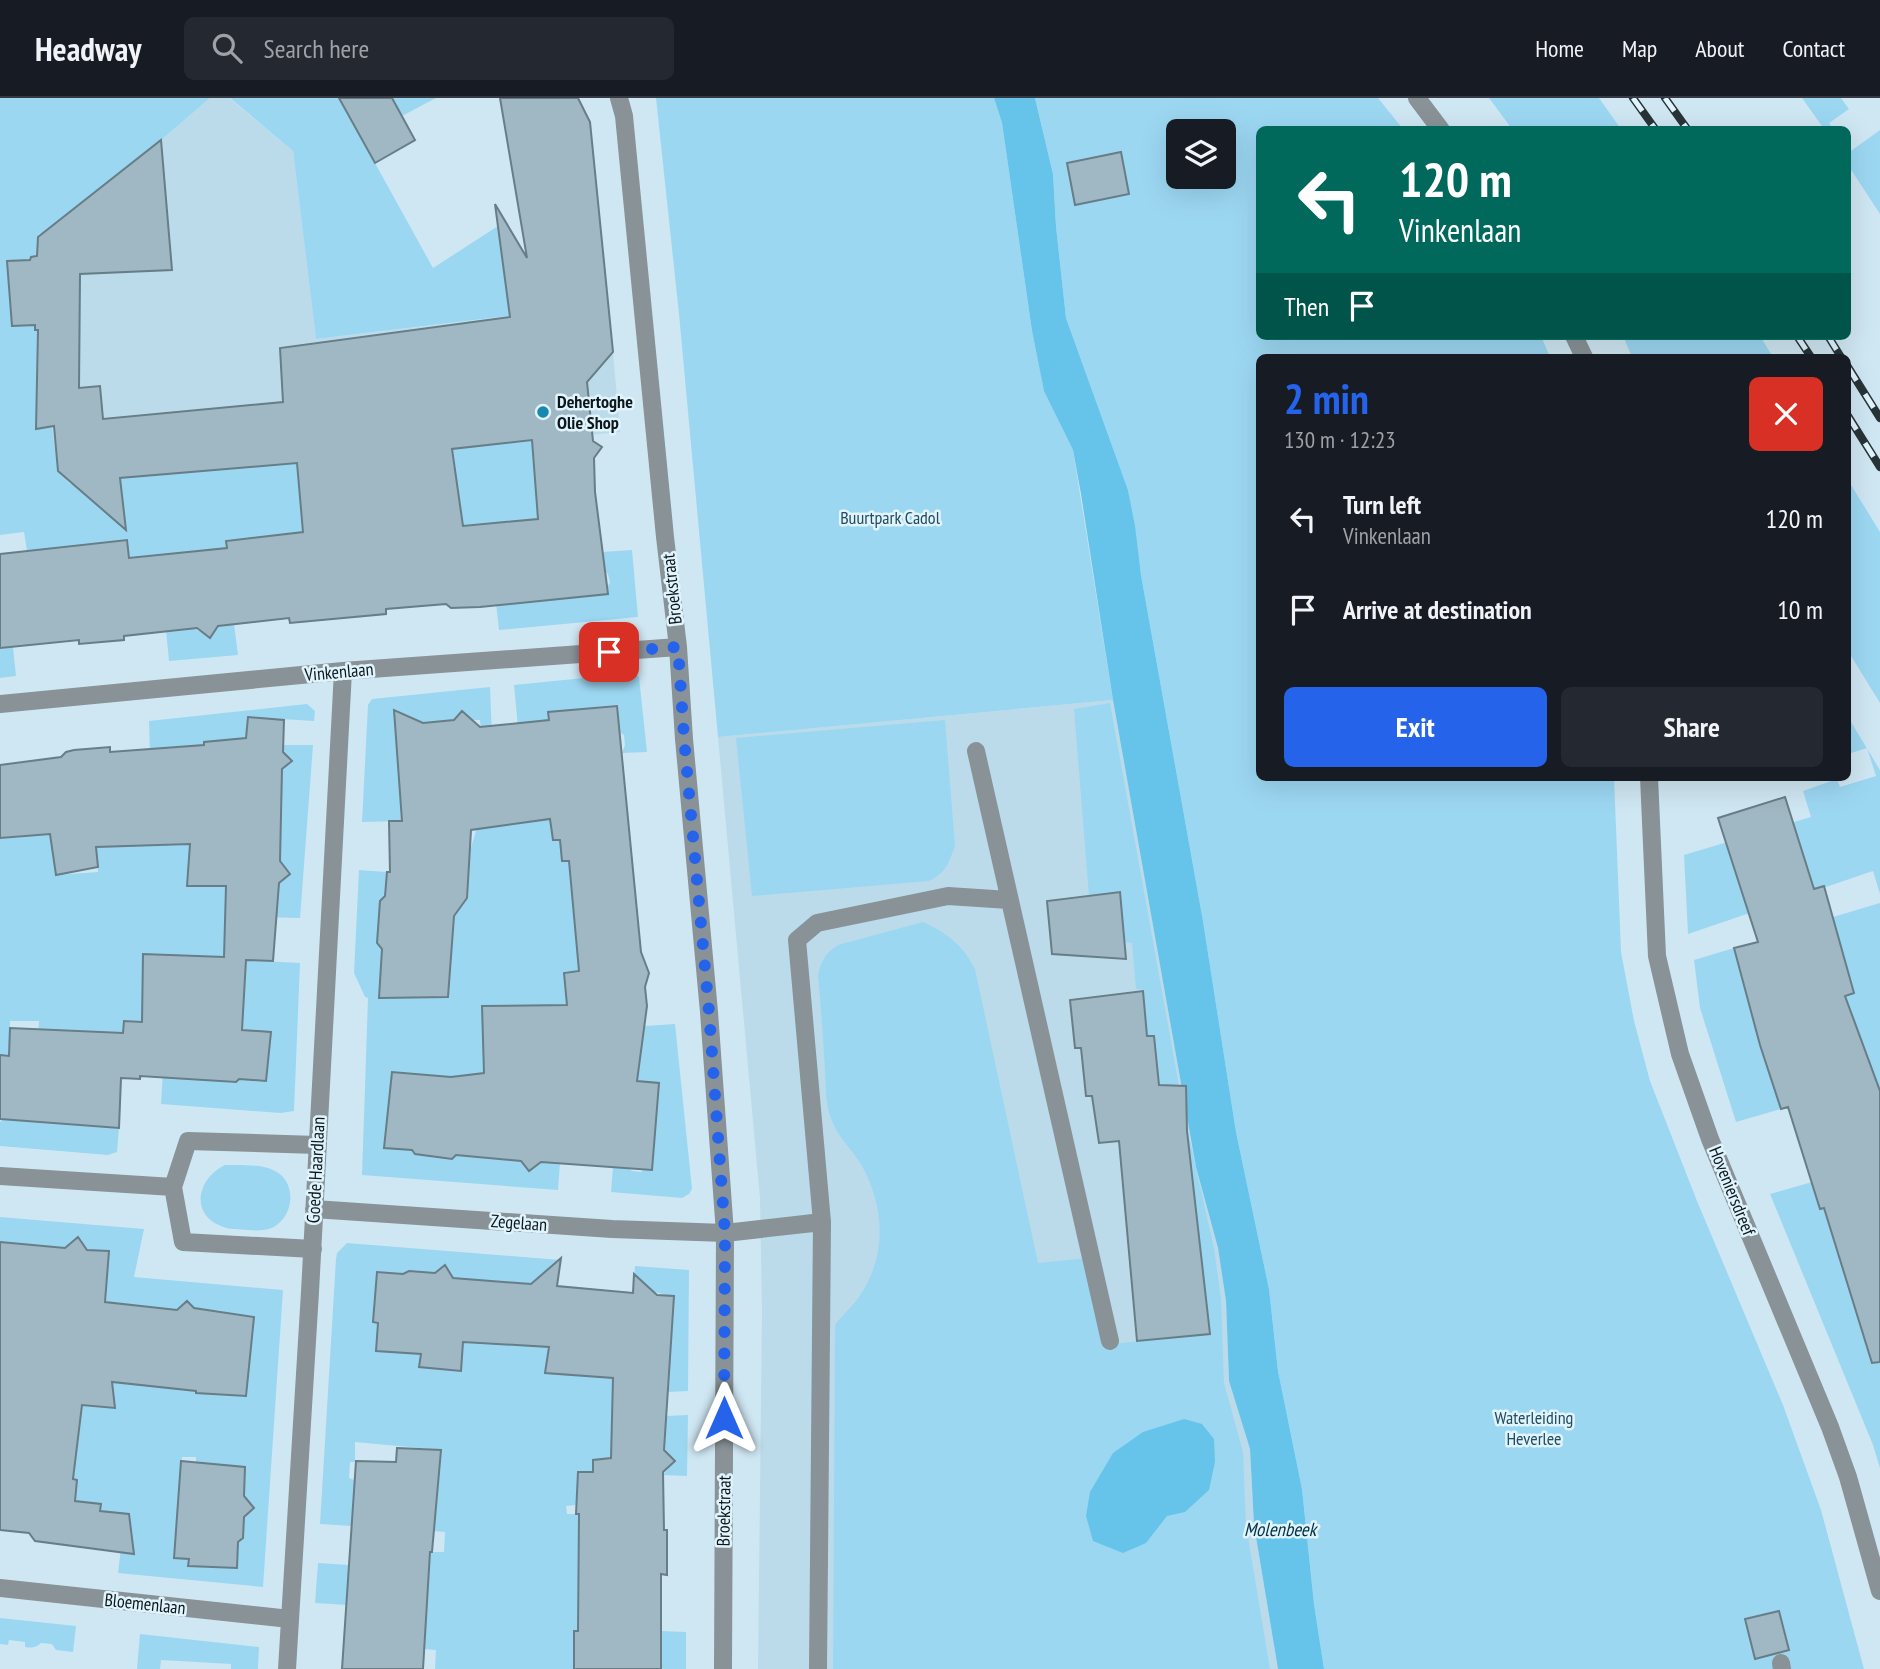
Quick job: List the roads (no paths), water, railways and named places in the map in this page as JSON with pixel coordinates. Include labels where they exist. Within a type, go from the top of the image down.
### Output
[{"type":"street","name":"Broekstraat","points":[[619,98],[625,116],[678,647],[725,1233],[723,1669]]},
{"type":"street","points":[[1417,98],[1438,126]]},
{"type":"street","name":"Vinkenlaan","points":[[0,704],[342,671],[678,647]]},
{"type":"street","name":"Goede Haardlaan","points":[[287,1669],[313,1249],[342,671]]},
{"type":"street","points":[[976,751],[1110,1341]]},
{"type":"street","name":"Hoveniersdreef","points":[[1649,781],[1657,957],[1680,1054],[1720,1163],[1830,1427],[1848,1477],[1880,1591]]},
{"type":"street","points":[[818,1669],[822,1222],[797,940],[817,923],[948,897],[1009,900]]},
{"type":"street","points":[[313,1249],[183,1242],[173,1187],[188,1140],[317,1146]]},
{"type":"street","points":[[0,1176],[173,1187]]},
{"type":"street","name":"Zegelaan","points":[[314,1209],[612,1229],[725,1233],[822,1222]]},
{"type":"street","name":"Bloemenlaan","points":[[0,1588],[290,1619]]},
{"type":"water","name":"Molenbeek","points":[[994,98],[1035,98],[1053,174],[1066,318],[1128,490],[1203,921],[1236,1132],[1269,1289],[1278,1371],[1302,1489],[1324,1669],[1278,1669],[1254,1525],[1250,1449],[1229,1381],[1226,1301],[1218,1248],[1196,1167],[1113,700],[1073,450],[1044,391],[1032,331],[1002,123]]},
{"type":"water","points":[[1184,1419],[1202,1424],[1214,1439],[1215,1462],[1209,1490],[1185,1512],[1167,1516],[1146,1543],[1123,1553],[1093,1541],[1086,1516],[1090,1492],[1113,1453],[1143,1432]]},
{"type":"railway","points":[[1633,98],[1653,126]]},
{"type":"railway","points":[[1665,98],[1685,126]]},
{"type":"railway","points":[[1800,340],[1809,354]]},
{"type":"railway","points":[[1830,340],[1839,354]]},
{"type":"railway","points":[[1851,372],[1880,418]]},
{"type":"railway","points":[[1851,421],[1880,467]]},
{"type":"place","name":"Dehertoghe Olie Shop","points":[[543,412]]},
{"type":"park label","name":"Buurtpark Cadol","points":[[890,518]]},
{"type":"park label","name":"Waterleiding Heverlee","points":[[1534,1428]]}]
